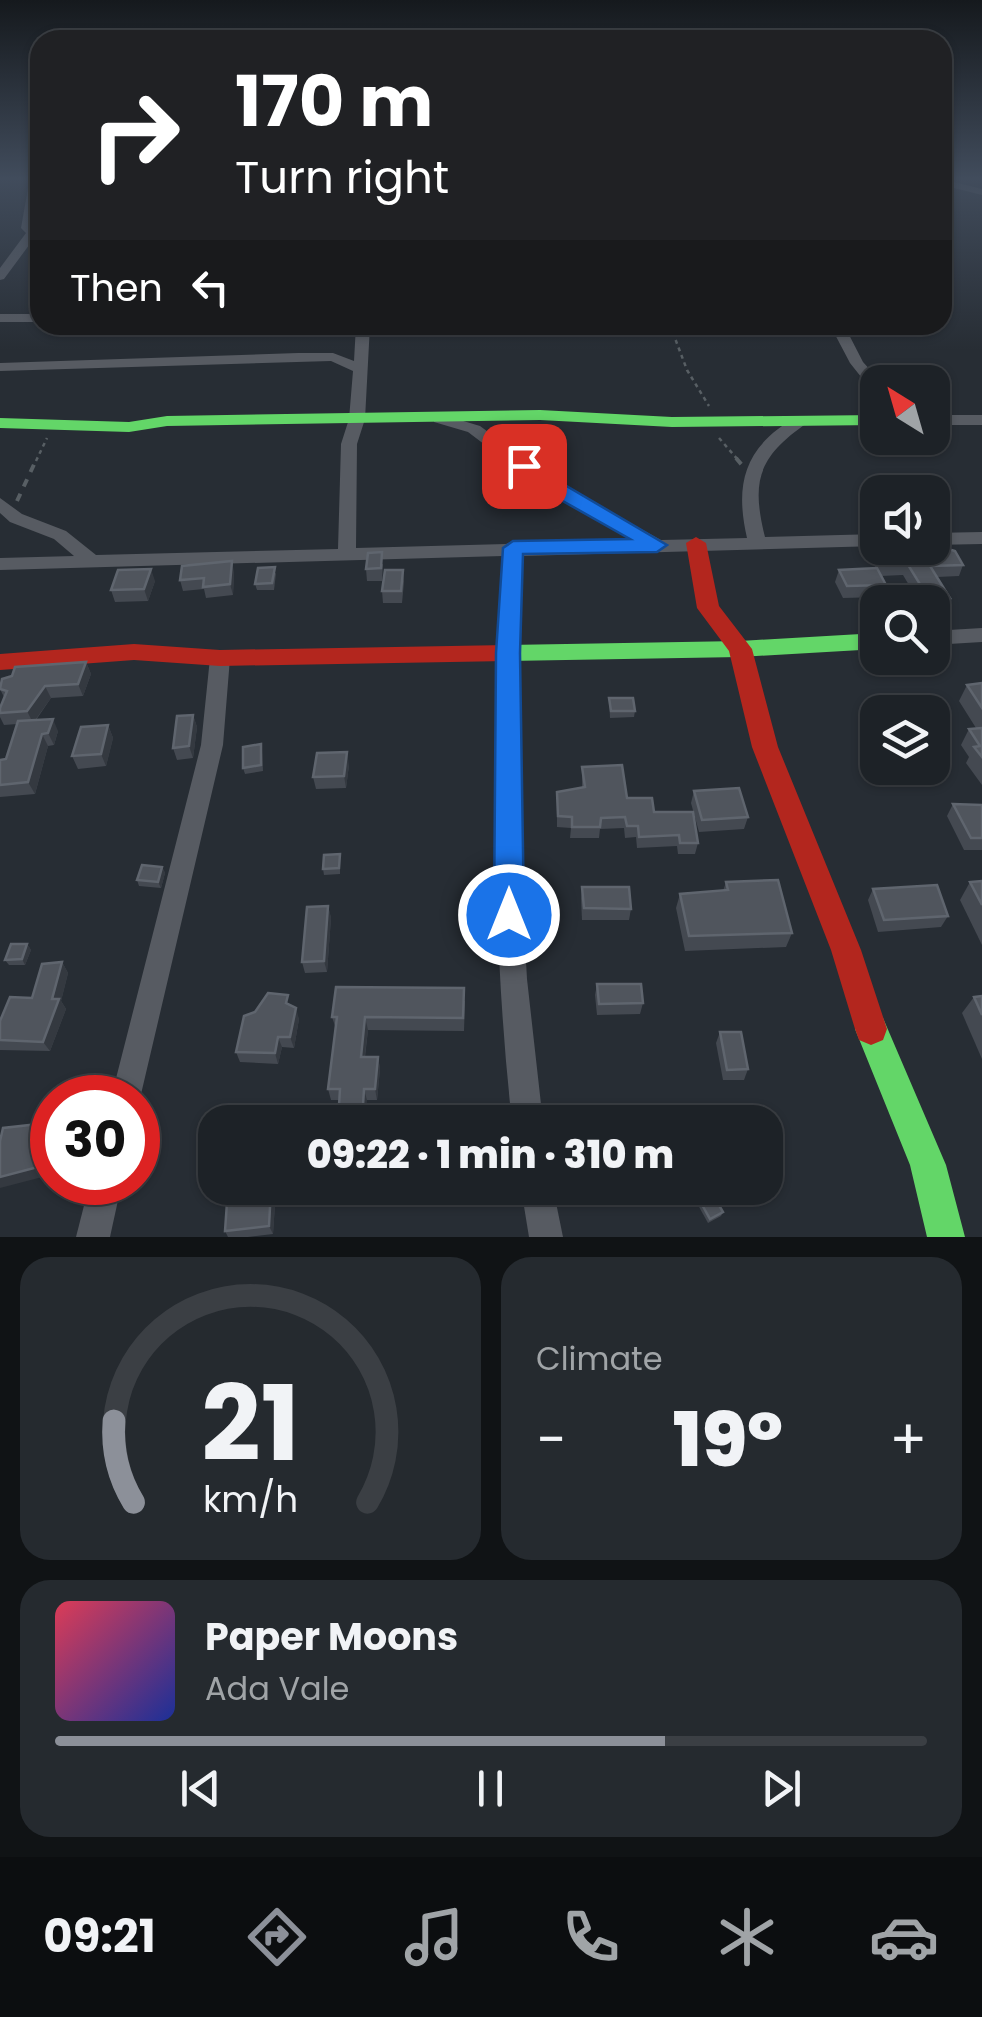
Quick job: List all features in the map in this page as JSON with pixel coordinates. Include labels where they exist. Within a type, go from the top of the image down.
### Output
[{"type":"street","points":[[0,276],[30,239]]},
{"type":"street","points":[[0,318],[30,318]]},
{"type":"street","points":[[334,357],[360,335]]},
{"type":"street","points":[[347,552],[348,444],[357,419],[363,335]]},
{"type":"street","points":[[842,335],[860,367]]},
{"type":"street","points":[[0,367],[334,357],[362,370]]},
{"type":"street","points":[[0,423],[129,427],[168,421],[440,419],[540,414],[636,421],[860,420]]},
{"type":"street","points":[[440,419],[474,429],[552,487],[657,545]]},
{"type":"street","points":[[757,542],[748,486],[752,470],[762,450],[802,420]]},
{"type":"street","points":[[950,420],[982,420]]},
{"type":"street","points":[[4,508],[60,535],[91,561]]},
{"type":"street","points":[[950,539],[982,538]]},
{"type":"street","points":[[0,564],[860,540]]},
{"type":"street","points":[[696,544],[708,608],[740,648],[765,747],[846,950],[881,1059],[928,1164],[946,1237]]},
{"type":"street","points":[[513,548],[508,653],[509,953],[526,1105]]},
{"type":"street","points":[[950,637],[982,636]]},
{"type":"street","points":[[0,662],[134,652],[220,658],[740,648],[860,642]]},
{"type":"street","points":[[132,1075],[212,745],[220,658]]},
{"type":"street","points":[[92,1237],[100,1205]]},
{"type":"street","points":[[540,1205],[546,1237]]},
{"type":"path","points":[[674,335],[687,370],[704,394],[726,452],[752,470]]},
{"type":"path","points":[[4,508],[26,489],[40,446],[61,424]]},
{"type":"building","points":[[950,549],[955,551],[963,565],[930,566],[942,585],[920,585],[908,565],[950,565]]},
{"type":"building","points":[[382,552],[381,568],[366,569],[368,553]]},
{"type":"building","points":[[232,561],[230,584],[203,587],[204,578],[180,580],[182,566]]},
{"type":"building","points":[[275,567],[272,583],[255,584],[258,568]]},
{"type":"building","points":[[877,568],[886,585],[847,586],[839,570]]},
{"type":"building","points":[[151,569],[144,589],[111,590],[118,570]]},
{"type":"building","points":[[385,570],[403,570],[401,591],[382,591]]},
{"type":"building","points":[[86,662],[78,684],[45,686],[27,711],[0,713],[7,691],[0,689],[2,679],[12,676],[15,667]]},
{"type":"building","points":[[982,683],[982,708],[967,685]]},
{"type":"building","points":[[609,698],[633,698],[635,711],[611,711]]},
{"type":"building","points":[[193,715],[189,746],[173,748],[177,716]]},
{"type":"building","points":[[53,719],[48,733],[42,734],[28,782],[0,785],[0,760],[6,759],[18,721]]},
{"type":"building","points":[[108,725],[101,754],[72,756],[81,727]]},
{"type":"building","points":[[982,728],[982,757],[974,747],[980,746],[969,729]]},
{"type":"building","points":[[261,744],[261,765],[243,768],[243,747]]},
{"type":"building","points":[[347,752],[344,776],[313,777],[317,753]]},
{"type":"building","points":[[622,765],[627,798],[652,798],[654,812],[693,812],[698,843],[680,843],[679,835],[639,837],[638,826],[627,826],[625,817],[601,818],[600,827],[572,827],[572,817],[558,816],[557,792],[585,787],[582,767]]},
{"type":"building","points":[[739,788],[748,817],[702,820],[694,791]]},
{"type":"building","points":[[953,804],[982,805],[982,838],[971,838]]},
{"type":"building","points":[[340,854],[339,868],[323,869],[324,855]]},
{"type":"building","points":[[142,865],[162,867],[158,882],[137,880]]},
{"type":"building","points":[[778,880],[792,933],[689,936],[680,894],[728,890],[726,882]]},
{"type":"building","points":[[982,881],[982,905],[970,882]]},
{"type":"building","points":[[937,885],[948,916],[884,920],[873,889]]},
{"type":"building","points":[[582,887],[629,887],[631,909],[584,908]]},
{"type":"building","points":[[328,906],[324,961],[302,962],[307,907]]},
{"type":"building","points":[[11,944],[27,944],[22,959],[5,960]]},
{"type":"building","points":[[62,962],[52,999],[59,999],[43,1042],[0,1040],[0,1021],[10,997],[32,998],[42,964]]},
{"type":"building","points":[[597,984],[641,984],[643,1003],[599,1004]]},
{"type":"building","points":[[336,987],[464,988],[463,1018],[365,1017],[361,1057],[378,1057],[375,1089],[364,1089],[363,1105],[339,1105],[340,1089],[328,1089],[337,1017],[332,1017]]},
{"type":"building","points":[[268,993],[288,995],[286,1003],[296,1008],[290,1037],[278,1037],[275,1053],[236,1052],[244,1016],[255,1012]]},
{"type":"building","points":[[982,996],[982,1015],[974,997]]},
{"type":"building","points":[[720,1032],[741,1032],[748,1069],[727,1070]]},
{"type":"building","points":[[30,1125],[30,1169],[0,1177],[3,1128]]},
{"type":"building","points":[[227,1205],[270,1205],[269,1226],[225,1231]]},
{"type":"building","points":[[702,1205],[719,1205],[723,1212],[710,1219]]},
{"type":"traffic: fast","points":[[0,423],[129,427],[167,421],[540,415],[672,422],[860,420]]},
{"type":"traffic: fast","points":[[507,653],[740,649],[860,642]]},
{"type":"traffic: fast","points":[[871,1029],[928,1165],[946,1237]]},
{"type":"traffic: jam","points":[[696,543],[708,608],[740,649],[765,747],[846,950],[871,1029]]},
{"type":"traffic: jam","points":[[0,662],[134,652],[220,658],[507,653]]},
{"type":"route","points":[[509,915],[507,728],[513,548],[657,545],[552,487],[524,466]]}]
